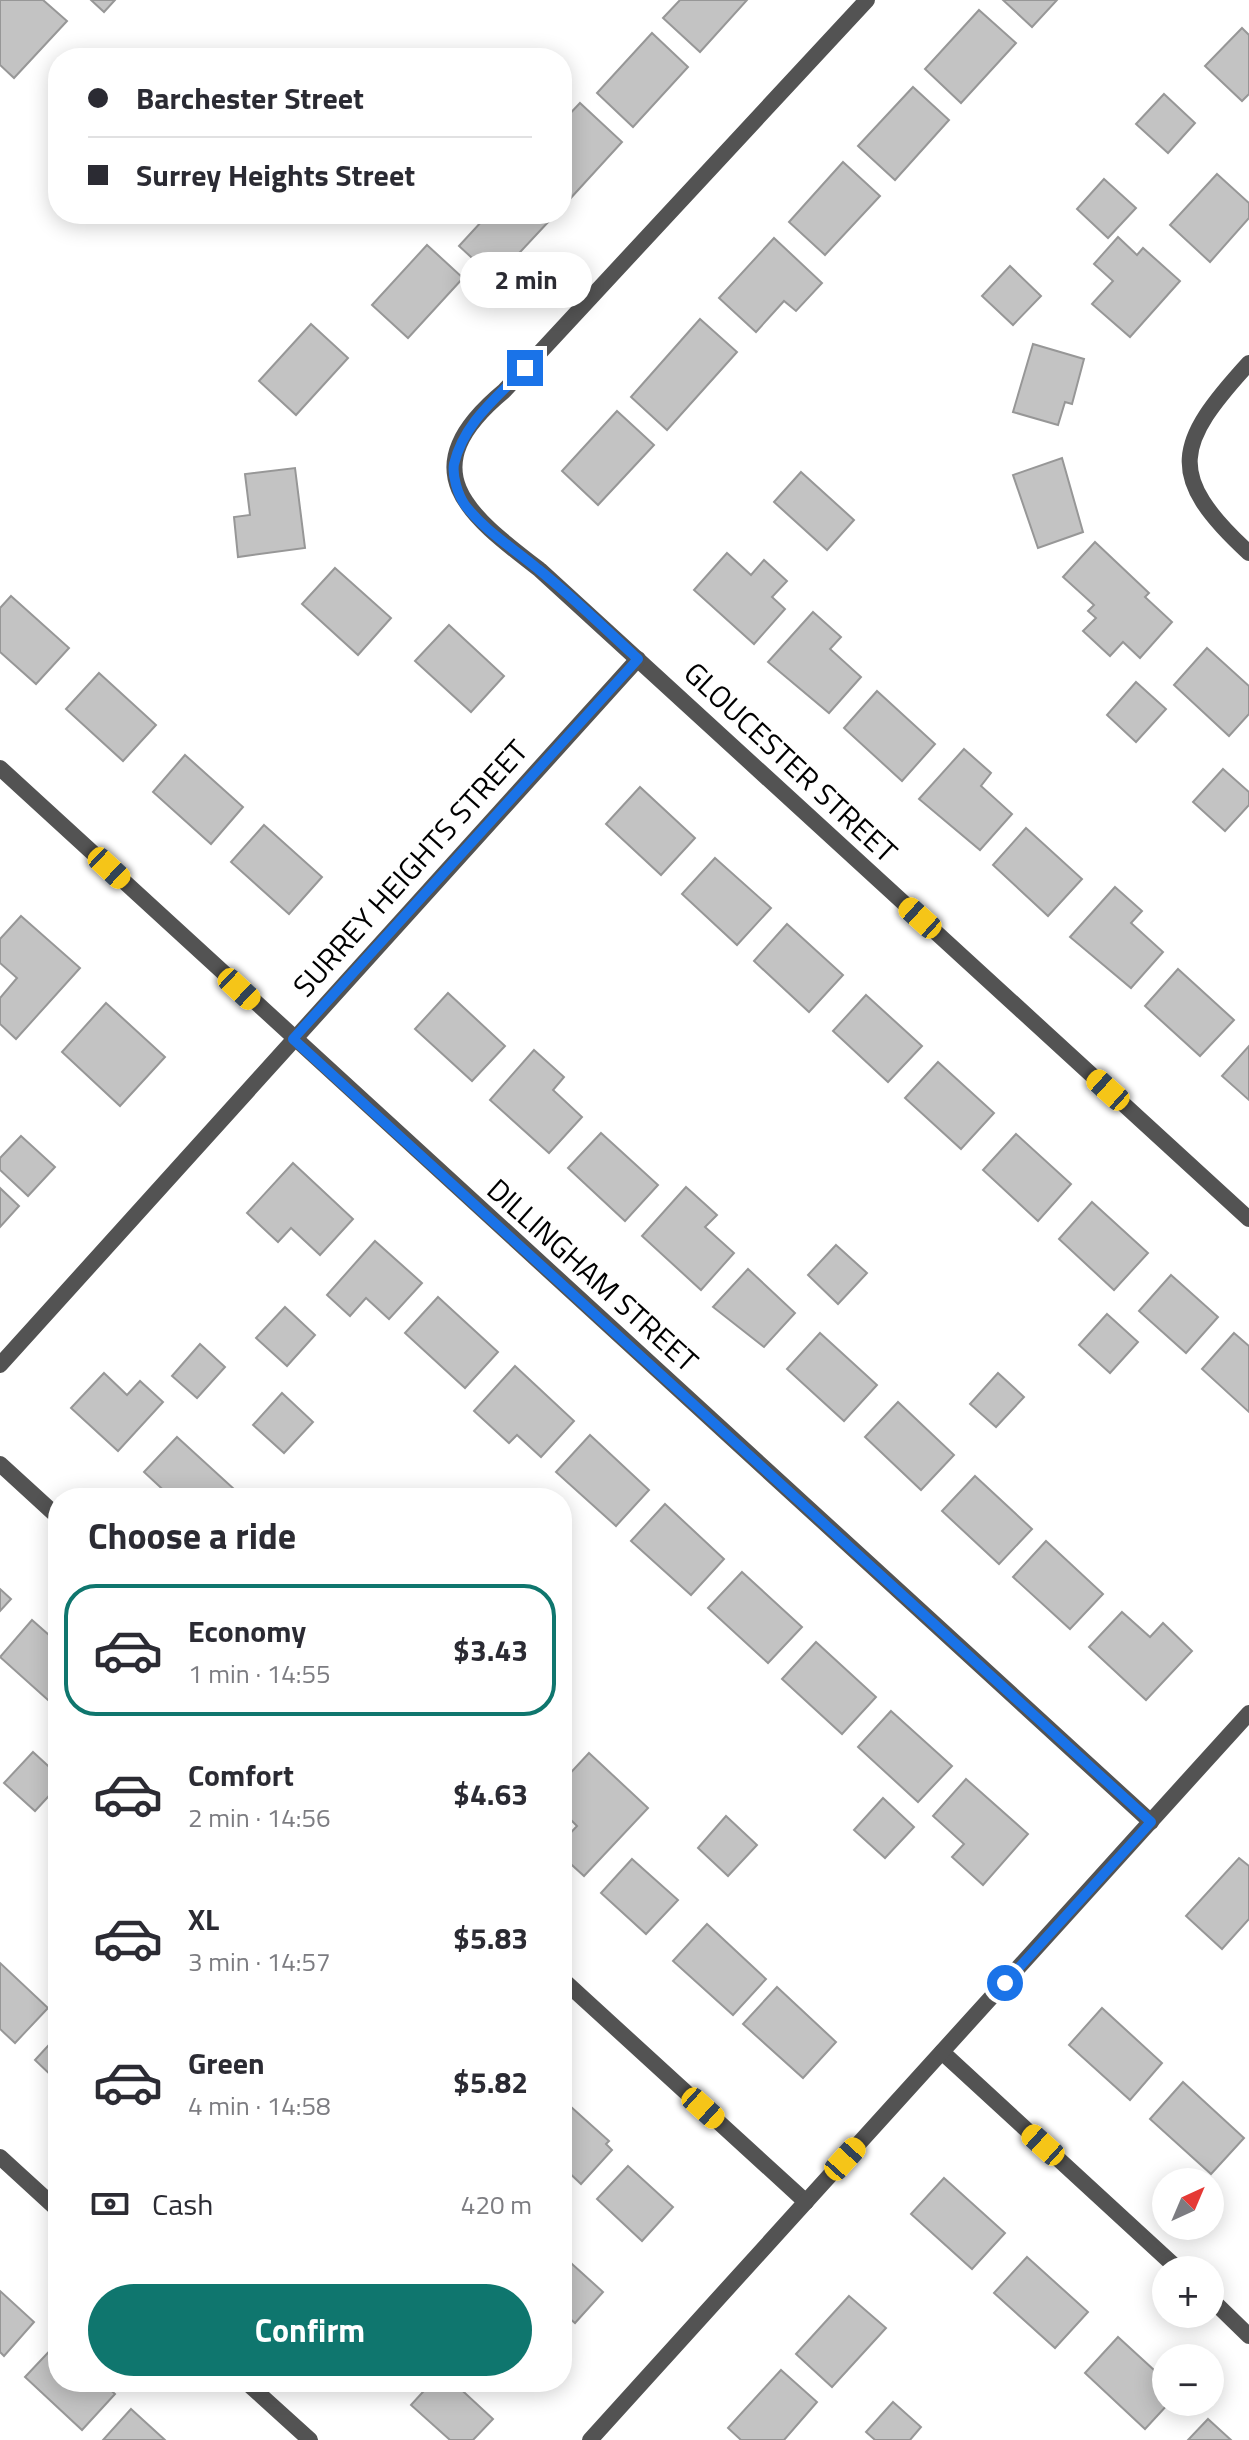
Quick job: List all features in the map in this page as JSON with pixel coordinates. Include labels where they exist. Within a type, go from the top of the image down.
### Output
[{"type":"street","name":"GLOUCESTER STREET","points":[[867,0],[504,391],[484,408],[465,434],[453,467],[463,502],[483,526],[540,570],[1249,1219]]},
{"type":"street","points":[[1249,363],[1202,417],[1191,440],[1190,460],[1193,484],[1202,504],[1249,553]]},
{"type":"street","name":"SURREY HEIGHTS STREET","points":[[0,1365],[638,659]]},
{"type":"street","name":"DILLINGHAM STREET","points":[[0,768],[1151,1822]]},
{"type":"street","points":[[0,1464],[48,1508]]},
{"type":"street","points":[[590,2440],[1249,1713]]},
{"type":"street","points":[[572,1988],[806,2202]]},
{"type":"street","points":[[942,2052],[1164,2256]]},
{"type":"street","points":[[0,2157],[48,2201]]},
{"type":"street","points":[[1224,2312],[1249,2336]]},
{"type":"street","points":[[257,2392],[310,2440]]},
{"type":"building","points":[[0,0],[43,0],[67,21],[14,78],[0,65]]},
{"type":"building","points":[[91,0],[115,0],[104,12]]},
{"type":"building","points":[[680,0],[747,0],[700,52],[663,18]]},
{"type":"building","points":[[1003,0],[1057,0],[1032,27]]},
{"type":"building","points":[[979,10],[1016,43],[961,103],[925,69]]},
{"type":"building","points":[[1242,28],[1249,35],[1249,94],[1242,101],[1205,66]]},
{"type":"building","points":[[652,33],[688,67],[633,127],[597,93]]},
{"type":"building","points":[[913,87],[949,120],[895,180],[858,146]]},
{"type":"building","points":[[1164,94],[1195,123],[1168,153],[1136,124]]},
{"type":"building","points":[[580,103],[622,142],[572,197],[572,111]]},
{"type":"building","points":[[843,162],[880,196],[825,255],[789,222]]},
{"type":"building","points":[[1217,174],[1249,203],[1249,218],[1210,262],[1170,225]]},
{"type":"building","points":[[1104,179],[1136,208],[1108,238],[1077,209]]},
{"type":"building","points":[[479,224],[546,224],[495,279],[459,246]]},
{"type":"building","points":[[1118,237],[1137,255],[1143,248],[1180,281],[1130,337],[1092,304],[1113,281],[1094,264]]},
{"type":"building","points":[[774,238],[822,283],[796,311],[784,301],[756,332],[719,298]]},
{"type":"building","points":[[427,245],[463,278],[408,338],[372,305]]},
{"type":"building","points":[[1010,266],[1041,296],[1013,325],[982,296]]},
{"type":"building","points":[[700,319],[737,352],[667,430],[631,397]]},
{"type":"building","points":[[311,324],[348,358],[296,415],[259,381]]},
{"type":"building","points":[[1033,344],[1084,359],[1072,404],[1065,402],[1058,425],[1013,412]]},
{"type":"building","points":[[617,411],[654,445],[598,505],[562,471]]},
{"type":"building","points":[[1062,458],[1083,532],[1038,548],[1013,475]]},
{"type":"building","points":[[295,468],[305,548],[238,557],[234,517],[250,515],[245,474]]},
{"type":"building","points":[[801,472],[854,520],[827,550],[774,502]]},
{"type":"building","points":[[1095,542],[1149,593],[1145,597],[1172,622],[1140,658],[1123,642],[1110,656],[1083,631],[1096,618],[1088,611],[1094,605],[1063,577]]},
{"type":"building","points":[[727,553],[751,575],[764,560],[787,581],[772,597],[785,609],[754,644],[694,590]]},
{"type":"building","points":[[335,568],[391,618],[358,655],[302,604]]},
{"type":"building","points":[[11,596],[69,648],[36,684],[0,652],[0,608]]},
{"type":"building","points":[[813,612],[841,637],[830,649],[861,677],[829,713],[768,662]]},
{"type":"building","points":[[449,625],[504,676],[471,712],[415,661]]},
{"type":"building","points":[[1207,648],[1249,686],[1249,714],[1229,736],[1174,685]]},
{"type":"building","points":[[99,673],[156,725],[123,761],[66,709]]},
{"type":"building","points":[[1136,682],[1166,709],[1136,742],[1107,715]]},
{"type":"building","points":[[877,691],[935,744],[902,781],[844,728]]},
{"type":"building","points":[[964,749],[991,773],[981,786],[1012,814],[980,850],[919,799]]},
{"type":"building","points":[[185,755],[243,807],[211,844],[153,792]]},
{"type":"building","points":[[1223,769],[1249,792],[1249,805],[1225,831],[1193,802]]},
{"type":"building","points":[[640,787],[695,838],[661,875],[606,824]]},
{"type":"building","points":[[264,825],[322,877],[289,914],[231,862]]},
{"type":"building","points":[[1026,828],[1082,879],[1048,916],[993,865]]},
{"type":"building","points":[[715,858],[771,908],[737,945],[682,894]]},
{"type":"building","points":[[1115,887],[1142,911],[1131,923],[1163,952],[1131,988],[1070,937]]},
{"type":"building","points":[[21,916],[80,968],[16,1039],[0,1024],[0,998],[17,978],[0,963],[0,939]]},
{"type":"building","points":[[787,924],[843,975],[809,1012],[754,961]]},
{"type":"building","points":[[1178,969],[1234,1020],[1200,1056],[1145,1006]]},
{"type":"building","points":[[448,993],[505,1046],[472,1081],[415,1029]]},
{"type":"building","points":[[866,995],[922,1046],[888,1082],[833,1031]]},
{"type":"building","points":[[106,1003],[165,1057],[120,1106],[62,1052]]},
{"type":"building","points":[[1249,1046],[1249,1100],[1222,1076]]},
{"type":"building","points":[[534,1050],[564,1077],[553,1090],[582,1117],[549,1153],[490,1100]]},
{"type":"building","points":[[938,1062],[994,1113],[961,1149],[905,1098]]},
{"type":"building","points":[[601,1133],[658,1185],[625,1221],[568,1168]]},
{"type":"building","points":[[1016,1134],[1071,1184],[1038,1221],[983,1170]]},
{"type":"building","points":[[21,1136],[55,1167],[28,1196],[0,1170],[0,1158]]},
{"type":"building","points":[[293,1163],[353,1219],[320,1255],[291,1228],[278,1242],[247,1213]]},
{"type":"building","points":[[686,1187],[717,1215],[705,1227],[734,1253],[701,1290],[642,1236]]},
{"type":"building","points":[[0,1188],[19,1206],[0,1227]]},
{"type":"building","points":[[1092,1202],[1148,1253],[1114,1290],[1059,1239]]},
{"type":"building","points":[[375,1241],[422,1283],[389,1319],[366,1298],[350,1316],[327,1295]]},
{"type":"building","points":[[836,1245],[867,1273],[838,1304],[808,1275]]},
{"type":"building","points":[[748,1269],[795,1313],[764,1347],[713,1307]]},
{"type":"building","points":[[1171,1275],[1218,1317],[1186,1353],[1139,1311]]},
{"type":"building","points":[[438,1297],[498,1352],[465,1388],[405,1333]]},
{"type":"building","points":[[285,1307],[315,1335],[287,1366],[256,1338]]},
{"type":"building","points":[[1107,1314],[1138,1342],[1110,1373],[1079,1345]]},
{"type":"building","points":[[820,1333],[877,1385],[844,1421],[787,1369]]},
{"type":"building","points":[[1234,1333],[1249,1346],[1249,1412],[1202,1369]]},
{"type":"building","points":[[200,1344],[225,1367],[197,1398],[172,1376]]},
{"type":"building","points":[[515,1366],[574,1421],[541,1457],[517,1435],[509,1443],[474,1411]]},
{"type":"building","points":[[104,1373],[127,1395],[140,1381],[163,1402],[118,1451],[71,1408]]},
{"type":"building","points":[[998,1373],[1024,1397],[996,1427],[970,1404]]},
{"type":"building","points":[[282,1393],[313,1422],[284,1453],[253,1425]]},
{"type":"building","points":[[898,1402],[954,1455],[921,1490],[865,1437]]},
{"type":"building","points":[[590,1435],[649,1490],[616,1526],[556,1472]]},
{"type":"building","points":[[177,1437],[233,1488],[161,1488],[144,1472]]},
{"type":"building","points":[[975,1476],[1032,1529],[999,1564],[942,1511]]},
{"type":"building","points":[[665,1504],[724,1559],[691,1595],[631,1541]]},
{"type":"building","points":[[1046,1541],[1103,1594],[1070,1629],[1013,1577]]},
{"type":"building","points":[[742,1572],[802,1627],[768,1663],[708,1608]]},
{"type":"building","points":[[0,1589],[11,1599],[0,1611]]},
{"type":"building","points":[[1122,1612],[1150,1637],[1163,1623],[1192,1651],[1146,1700],[1089,1647]]},
{"type":"building","points":[[32,1620],[48,1634],[48,1700],[0,1657]]},
{"type":"building","points":[[816,1642],[876,1697],[842,1734],[782,1679]]},
{"type":"building","points":[[891,1711],[952,1766],[918,1802],[858,1747]]},
{"type":"building","points":[[33,1752],[48,1766],[48,1797],[35,1811],[4,1783]]},
{"type":"building","points":[[589,1753],[648,1808],[584,1876],[572,1865],[572,1831],[577,1826],[572,1821],[572,1771]]},
{"type":"building","points":[[966,1779],[1028,1834],[983,1885],[952,1857],[964,1844],[933,1816]]},
{"type":"building","points":[[883,1798],[914,1827],[885,1858],[854,1830]]},
{"type":"building","points":[[726,1816],[757,1845],[728,1876],[698,1848]]},
{"type":"building","points":[[1239,1858],[1249,1866],[1249,1919],[1222,1949],[1186,1916]]},
{"type":"building","points":[[632,1859],[678,1900],[646,1934],[601,1893]]},
{"type":"building","points":[[707,1924],[766,1979],[733,2015],[673,1961]]},
{"type":"building","points":[[0,1963],[48,2008],[15,2043],[0,2029]]},
{"type":"building","points":[[777,1987],[836,2042],[803,2078],[743,2024]]},
{"type":"building","points":[[1102,2008],[1162,2063],[1130,2100],[1069,2045]]},
{"type":"building","points":[[48,2046],[48,2072],[35,2060]]},
{"type":"building","points":[[1183,2082],[1244,2138],[1216,2168],[1204,2168],[1150,2119]]},
{"type":"building","points":[[572,2108],[609,2141],[606,2144],[612,2150],[581,2184],[572,2175]]},
{"type":"building","points":[[628,2166],[673,2207],[642,2241],[597,2199]]},
{"type":"building","points":[[944,2178],[1005,2233],[972,2269],[911,2214]]},
{"type":"building","points":[[1027,2257],[1088,2312],[1055,2348],[994,2293]]},
{"type":"building","points":[[572,2264],[603,2292],[575,2323],[572,2320]]},
{"type":"building","points":[[0,2291],[34,2322],[4,2356],[0,2352]]},
{"type":"building","points":[[849,2296],[886,2328],[832,2387],[796,2354]]},
{"type":"building","points":[[1118,2337],[1152,2368],[1152,2416],[1157,2416],[1145,2429],[1085,2373]]},
{"type":"building","points":[[48,2353],[48,2392],[115,2394],[82,2430],[25,2377]]},
{"type":"building","points":[[781,2370],[817,2402],[784,2440],[741,2440],[728,2428]]},
{"type":"building","points":[[423,2392],[464,2392],[493,2419],[473,2440],[450,2440],[411,2405]]},
{"type":"building","points":[[893,2402],[921,2427],[910,2440],[875,2440],[866,2432]]},
{"type":"building","points":[[131,2409],[165,2440],[103,2440]]},
{"type":"building","points":[[1208,2419],[1231,2440],[1188,2440]]},
{"type":"route","points":[[525,368],[484,408],[465,434],[453,467],[456,485],[463,502],[483,526],[540,570],[638,659],[293,1039],[1151,1822],[1005,1983]]}]
